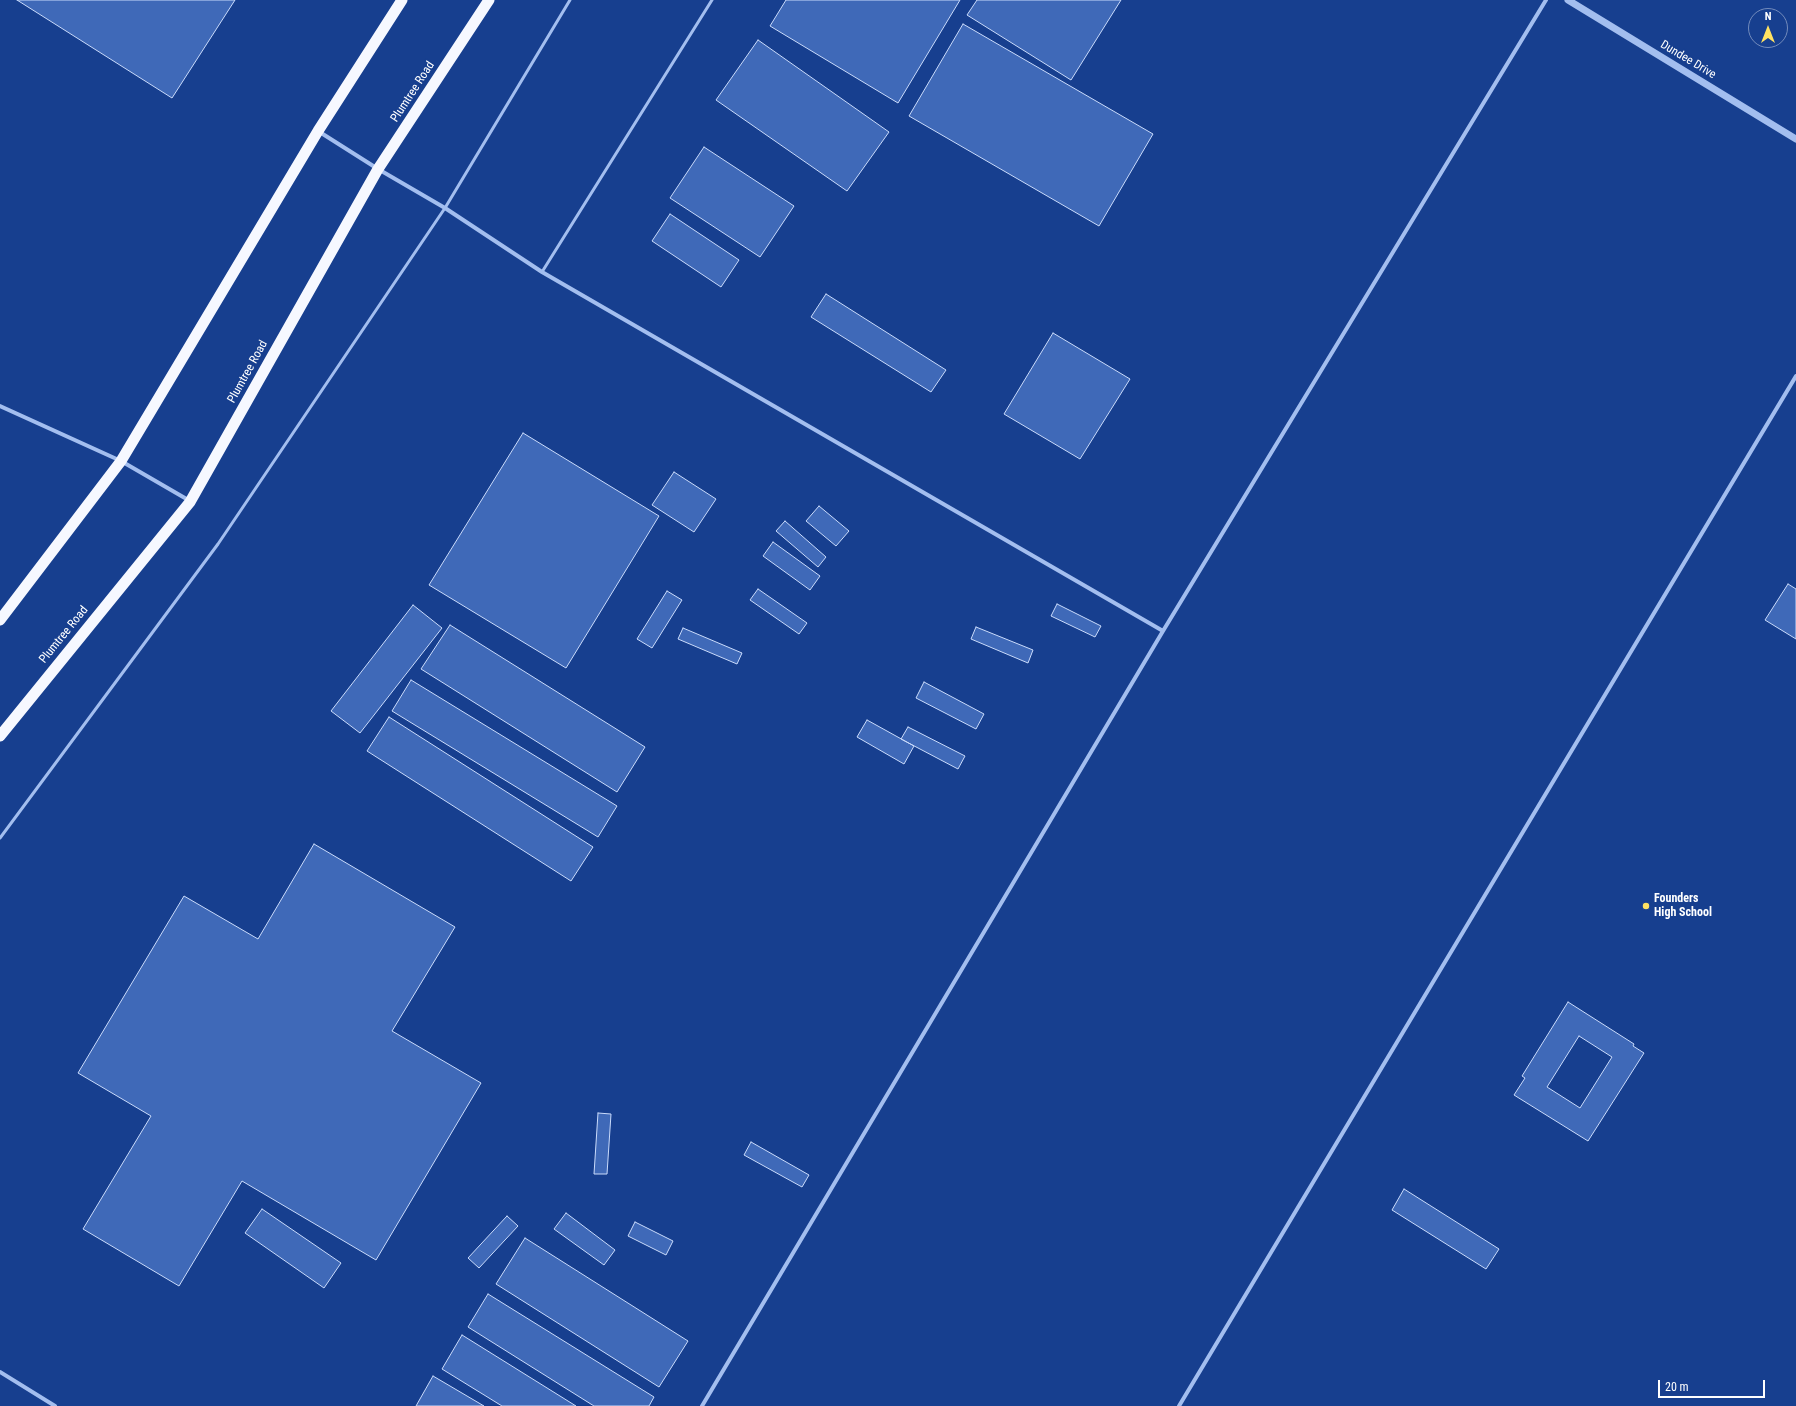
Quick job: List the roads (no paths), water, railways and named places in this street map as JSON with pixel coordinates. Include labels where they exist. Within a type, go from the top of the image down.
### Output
[{"type":"highway","points":[[0,620],[121,461],[318,131],[402,0]]},
{"type":"highway","name":"Plumtree Road","points":[[0,736],[190,502],[378,169],[489,0]]},
{"type":"street","points":[[702,1406],[1163,630],[1546,0]]},
{"type":"street","name":"Dundee Drive","points":[[1568,0],[1796,139]]},
{"type":"street","points":[[318,131],[378,169],[445,208],[542,272],[1163,630]]},
{"type":"street","points":[[1179,1406],[1796,376]]},
{"type":"street","points":[[0,406],[121,461],[190,502]]},
{"type":"street","points":[[0,1372],[55,1406]]},
{"type":"lane","points":[[0,838],[218,544],[445,208],[570,0]]},
{"type":"lane","points":[[542,272],[712,0]]},
{"type":"place","name":"Founders High School","points":[[1646,906]]}]
